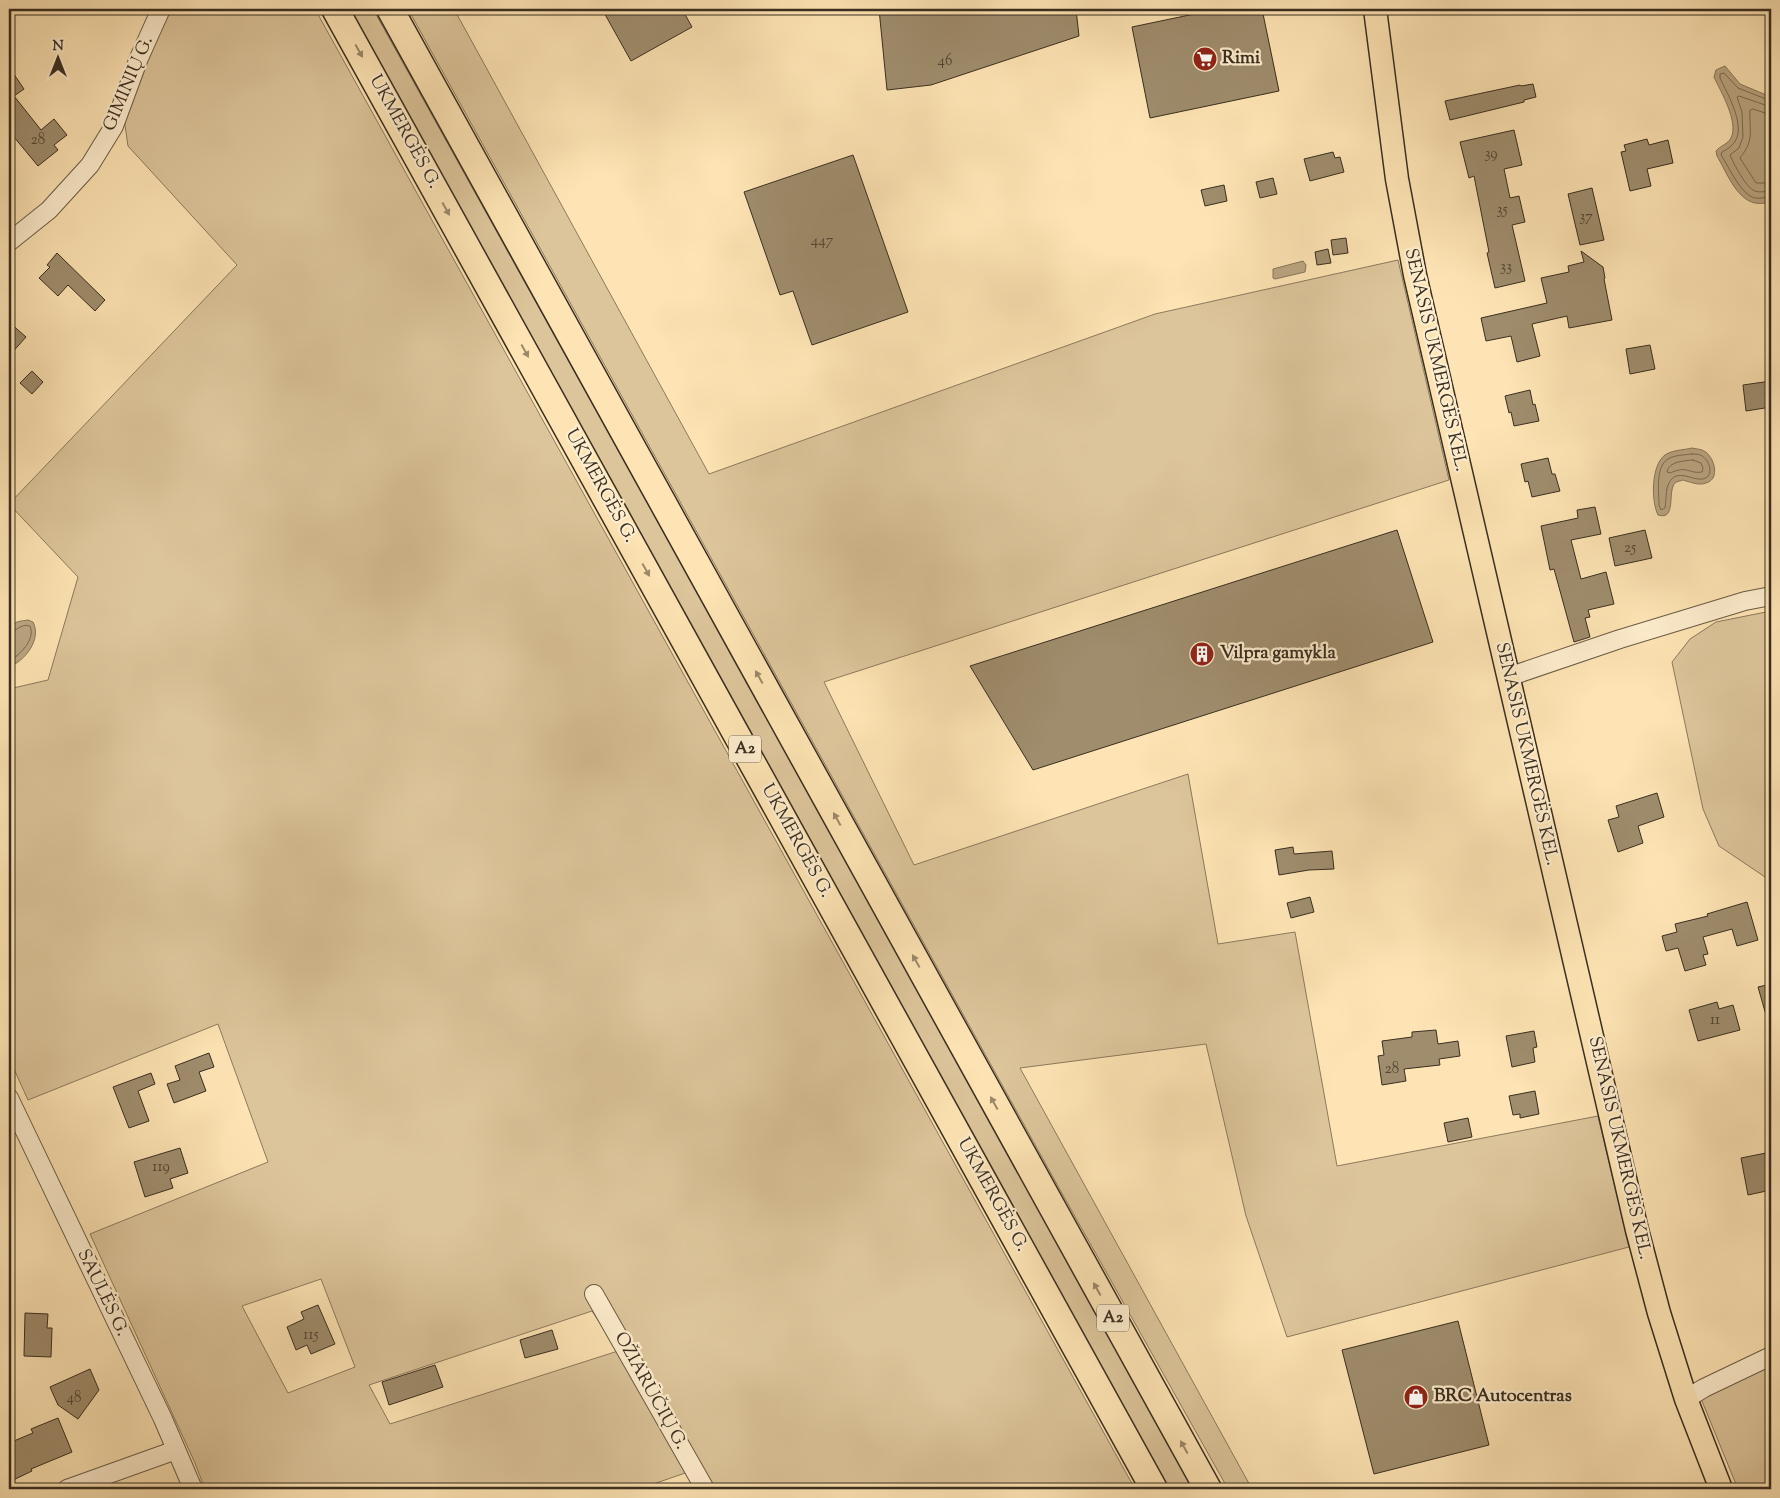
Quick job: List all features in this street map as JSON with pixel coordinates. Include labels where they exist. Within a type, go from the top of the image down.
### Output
[{"type":"highway","name":"UKMERGĖS G.","points":[[336,9],[1154,1489]]},
{"type":"highway","name":"A2","points":[[390,9],[1208,1489]]},
{"type":"main road","name":"SENASIS UKMERGĖS KEL.","points":[[1375,9],[1397,179],[1415,275],[1637,1230],[1658,1313],[1686,1399],[1721,1489]]},
{"type":"street","name":"GIMINIŲ G.","points":[[9,242],[49,210],[90,166],[114,126],[139,58],[161,9]]},
{"type":"street","points":[[1508,677],[1620,639],[1745,601],[1771,596]]},
{"type":"street","name":"SAULĖS G.","points":[[9,1098],[193,1489]]},
{"type":"street","name":"OŽIARŪČIŲ G.","points":[[594,1294],[705,1489]]},
{"type":"street","points":[[1686,1399],[1712,1384],[1771,1356]]},
{"type":"street","points":[[67,1489],[176,1450]]},
{"type":"shaded area","points":[[157,9],[315,9],[1135,1489],[696,1489],[688,1472],[639,1489],[205,1489],[195,1463],[90,1234],[268,1162],[218,1024],[28,1100],[9,1058],[9,689],[48,680],[78,577],[9,504],[237,265],[128,146],[119,84]],"holes":[[[321,1279],[355,1367],[288,1393],[242,1306]],[[592,1311],[618,1351],[390,1424],[369,1385]]]},
{"type":"shaded area","points":[[348,9],[373,9],[1195,1489],[1169,1489]]},
{"type":"shaded area","points":[[408,9],[454,9],[709,474],[1155,314],[1398,260],[1449,480],[824,682],[914,865],[1188,774],[1218,944],[1295,932],[1337,1166],[1598,1116],[1629,1247],[1287,1337],[1246,1216],[1206,1044],[1020,1068],[1252,1489],[1228,1489],[1059,1188]]},
{"type":"shaded area","points":[[1771,611],[1771,881],[1719,846],[1703,809],[1672,662],[1690,639],[1716,622]]},
{"type":"shaded area","points":[[1771,1348],[1771,1489],[1738,1489],[1695,1384]]},
{"type":"water","points":[[1725,66],[1740,84],[1771,97],[1771,202],[1755,203],[1742,196],[1732,184],[1717,156],[1716,151],[1730,140],[1733,131],[1728,107],[1714,77],[1716,70]]},
{"type":"water","points":[[1303,261],[1306,265],[1305,272],[1273,278],[1273,269]]},
{"type":"water","points":[[1692,448],[1703,450],[1711,458],[1715,472],[1711,481],[1703,484],[1683,480],[1676,482],[1673,487],[1668,514],[1664,516],[1658,515],[1653,492],[1655,475],[1660,460],[1671,452]]},
{"type":"water","points":[[28,620],[33,622],[35,629],[34,642],[21,660],[9,667],[8,639],[10,628],[19,621]]},
{"type":"building","points":[[602,9],[682,9],[692,27],[631,61]]},
{"type":"building","points":[[879,9],[1076,9],[1079,36],[931,85],[887,90]]},
{"type":"building","name":"Rimi","points":[[1218,9],[1262,9],[1279,91],[1150,118],[1132,27]]},
{"type":"building","points":[[9,67],[24,89],[14,96],[41,130],[54,119],[67,135],[54,145],[58,150],[38,166],[9,131]]},
{"type":"building","points":[[1533,84],[1536,97],[1524,100],[1524,102],[1450,120],[1445,101]]},
{"type":"building","points":[[1514,130],[1522,165],[1504,169],[1510,198],[1519,196],[1525,222],[1512,225],[1525,281],[1495,288],[1474,176],[1469,178],[1460,142]]},
{"type":"building","points":[[1647,139],[1649,145],[1668,140],[1673,163],[1647,169],[1651,186],[1630,191],[1621,152],[1626,151],[1624,145]]},
{"type":"building","points":[[1333,152],[1335,158],[1340,157],[1344,172],[1310,181],[1304,159]]},
{"type":"building","points":[[853,155],[908,312],[812,345],[793,291],[780,295],[744,192]]},
{"type":"building","points":[[1273,178],[1277,194],[1260,198],[1256,182]]},
{"type":"building","points":[[1224,185],[1227,201],[1205,206],[1201,190]]},
{"type":"building","points":[[1592,188],[1604,240],[1580,245],[1568,194]]},
{"type":"building","points":[[1346,238],[1348,253],[1333,255],[1331,240]]},
{"type":"building","points":[[1328,249],[1331,263],[1317,265],[1315,252]]},
{"type":"building","points":[[1581,251],[1603,267],[1612,320],[1569,328],[1567,316],[1532,324],[1540,356],[1517,362],[1511,336],[1486,341],[1481,318],[1547,303],[1541,278],[1569,272],[1568,266],[1584,262]]},
{"type":"building","points":[[57,253],[105,300],[95,311],[68,285],[58,296],[39,278],[50,267],[47,265]]},
{"type":"building","points":[[9,322],[26,337],[9,356]]},
{"type":"building","points":[[1650,345],[1655,369],[1630,374],[1626,349]]},
{"type":"building","points":[[32,371],[43,382],[32,394],[20,383]]},
{"type":"building","points":[[1771,381],[1771,407],[1746,411],[1743,385]]},
{"type":"building","points":[[1530,390],[1539,421],[1514,426],[1505,396]]},
{"type":"building","points":[[1548,458],[1552,474],[1555,474],[1560,491],[1532,497],[1528,481],[1525,482],[1521,464]]},
{"type":"building","points":[[1595,507],[1601,534],[1571,540],[1581,579],[1606,572],[1614,604],[1588,610],[1590,617],[1585,618],[1590,637],[1574,642],[1554,569],[1550,570],[1541,526],[1578,518],[1577,510]]},
{"type":"building","name":"Vilpra gamykla","points":[[1397,530],[1433,642],[1033,770],[970,666]]},
{"type":"building","points":[[1645,530],[1652,558],[1615,566],[1609,538]]},
{"type":"building","points":[[1657,793],[1664,817],[1638,826],[1643,843],[1618,852],[1608,820],[1619,817],[1616,806]]},
{"type":"building","points":[[1293,847],[1294,854],[1332,851],[1334,869],[1309,870],[1279,875],[1275,850]]},
{"type":"building","points":[[1310,897],[1314,912],[1291,918],[1287,903]]},
{"type":"building","points":[[1747,902],[1758,940],[1737,946],[1732,929],[1703,937],[1708,954],[1703,955],[1706,965],[1685,971],[1678,948],[1666,951],[1662,936],[1677,932],[1675,924],[1708,916],[1707,914]]},
{"type":"building","points":[[1771,984],[1771,1021],[1768,1022],[1758,987]]},
{"type":"building","points":[[1717,1002],[1719,1009],[1733,1005],[1740,1030],[1698,1041],[1689,1010]]},
{"type":"building","points":[[1436,1030],[1438,1044],[1458,1041],[1460,1056],[1439,1059],[1440,1065],[1404,1069],[1406,1081],[1382,1085],[1378,1056],[1384,1055],[1382,1041],[1412,1037],[1412,1032]]},
{"type":"building","points":[[1534,1031],[1537,1047],[1533,1048],[1535,1062],[1512,1067],[1506,1036]]},
{"type":"building","points":[[209,1053],[214,1067],[199,1072],[206,1091],[174,1103],[167,1084],[180,1080],[175,1066]]},
{"type":"building","points":[[151,1073],[155,1084],[138,1091],[149,1121],[129,1128],[113,1087]]},
{"type":"building","points":[[1535,1091],[1539,1114],[1520,1118],[1520,1114],[1513,1115],[1509,1096]]},
{"type":"building","points":[[1468,1118],[1472,1137],[1448,1142],[1444,1123]]},
{"type":"building","points":[[180,1148],[188,1173],[170,1179],[173,1188],[145,1197],[134,1162]]},
{"type":"building","points":[[1771,1152],[1771,1190],[1748,1195],[1741,1158]]},
{"type":"building","points":[[318,1305],[335,1344],[311,1354],[307,1345],[296,1350],[287,1327],[304,1319],[301,1312]]},
{"type":"building","points":[[25,1313],[48,1314],[47,1328],[52,1328],[51,1357],[24,1356]]},
{"type":"building","name":"BRC Autocentras","points":[[1458,1321],[1489,1445],[1374,1474],[1342,1350]]},
{"type":"building","points":[[552,1330],[558,1349],[525,1358],[520,1340]]},
{"type":"building","points":[[435,1365],[443,1387],[389,1405],[382,1382]]},
{"type":"building","points":[[90,1369],[99,1390],[78,1419],[58,1405],[50,1387]]},
{"type":"building","points":[[58,1418],[72,1452],[31,1469],[32,1471],[9,1482],[9,1443],[33,1433],[31,1429]]},
{"type":"place","name":"Rimi","points":[[1205,59]]},
{"type":"place","name":"Vilpra gamykla","points":[[1202,654]]},
{"type":"place","name":"BRC Autocentras","points":[[1416,1397]]}]
